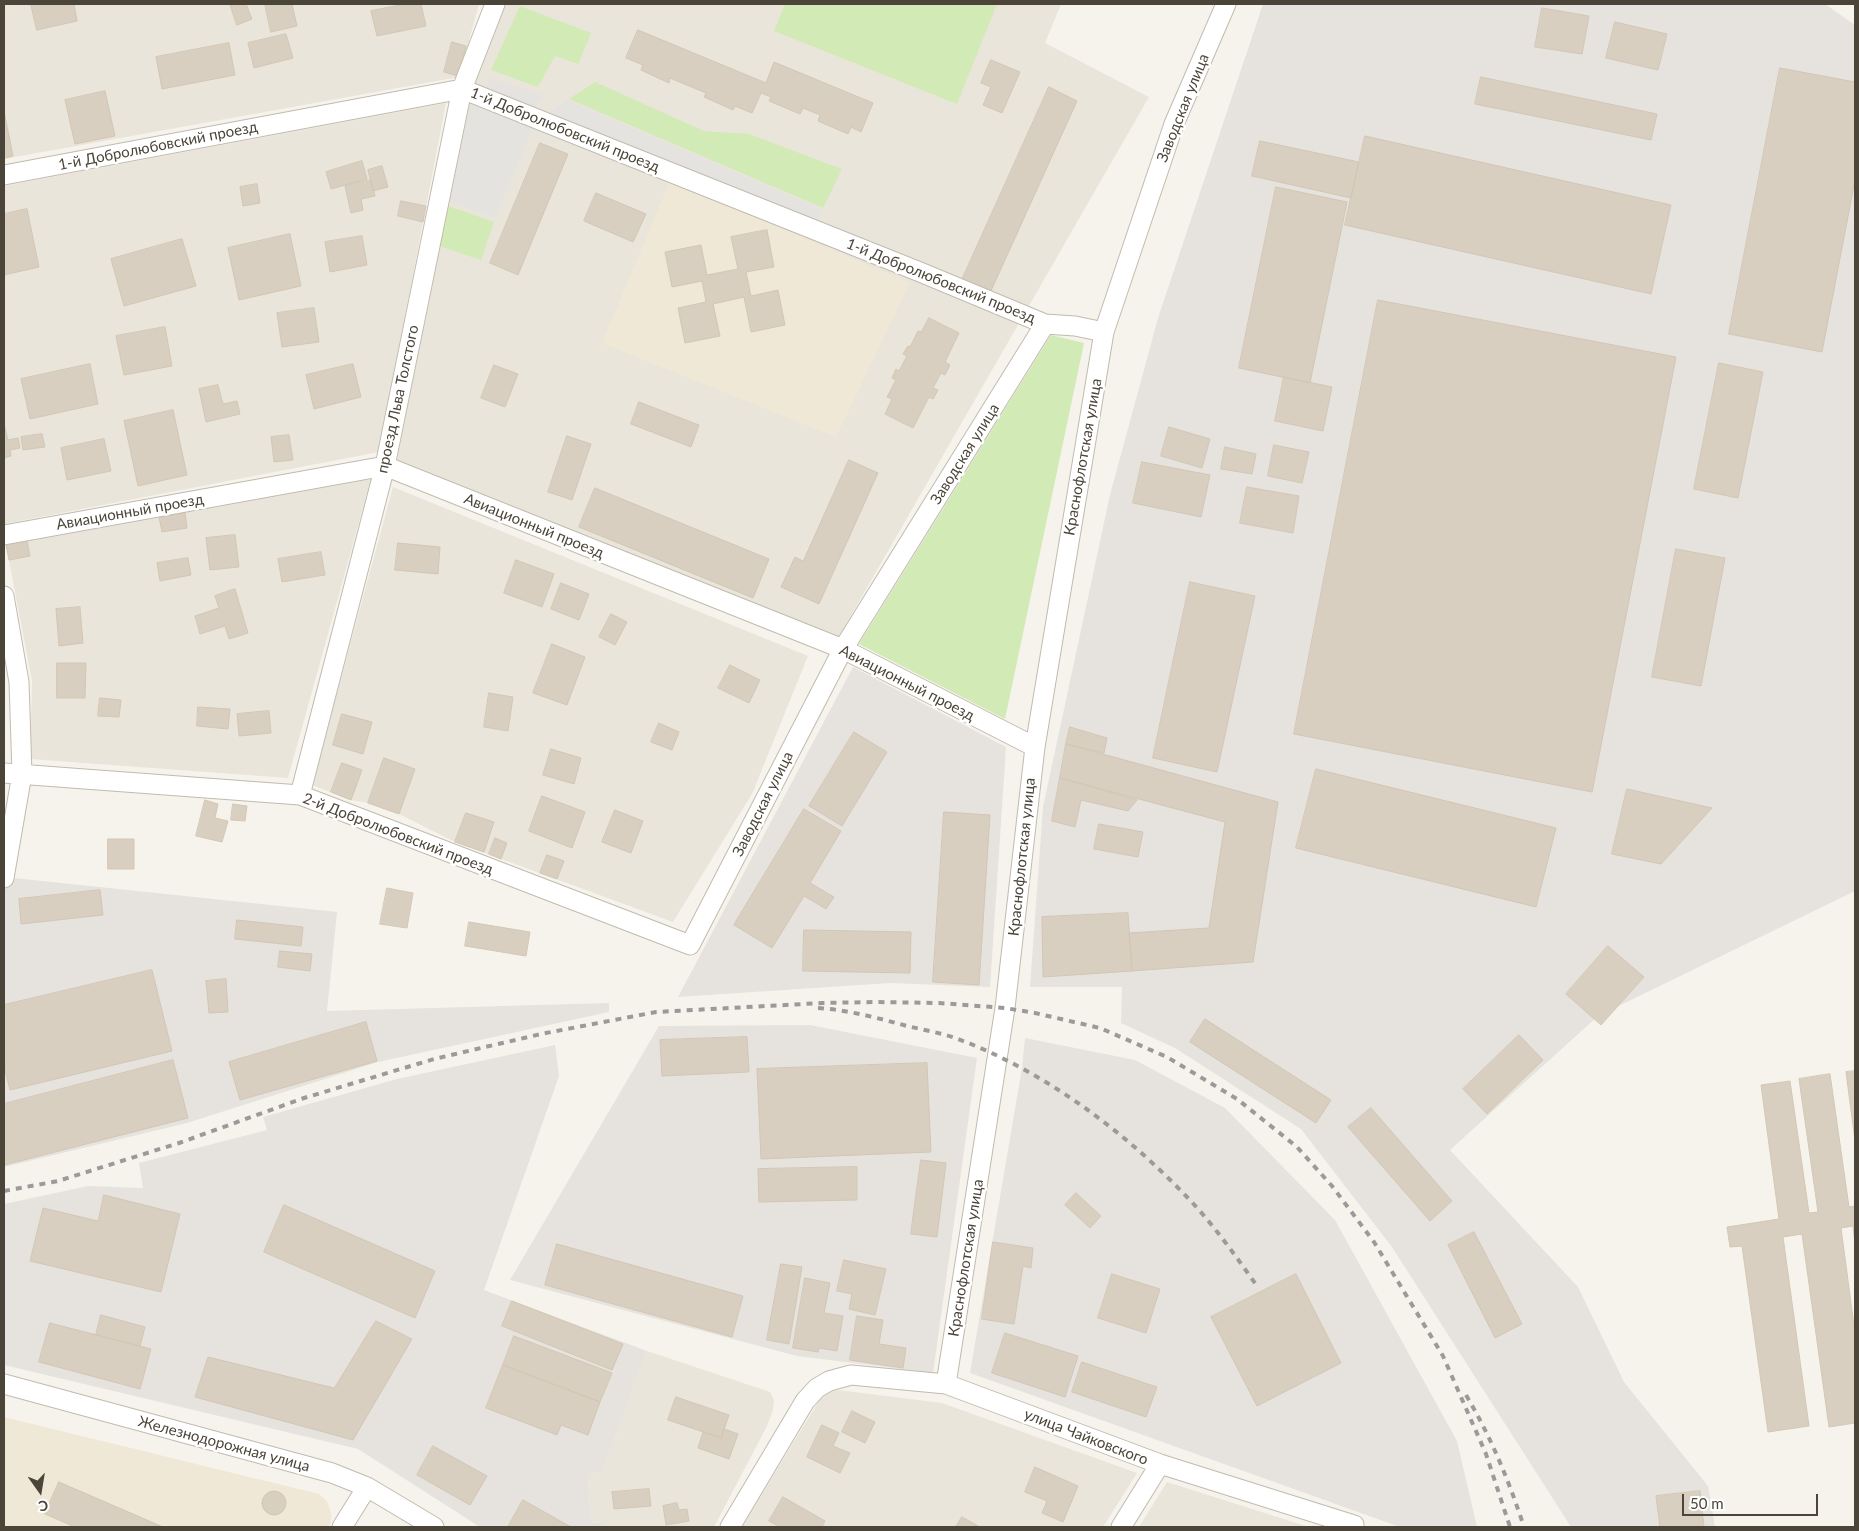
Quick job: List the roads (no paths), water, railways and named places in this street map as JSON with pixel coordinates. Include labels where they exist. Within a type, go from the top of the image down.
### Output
[{"type":"street","name":"проезд Льва Толстого","points":[[300,795],[385,466],[462,89],[495,4]]},
{"type":"street","name":"Заводская улица","points":[[1104,332],[1174,124],[1226,4]]},
{"type":"street","name":"1-й Добролюбовский проезд","points":[[4,175],[462,89],[911,268],[1045,324]]},
{"type":"street","name":"Заводская улица","points":[[690,945],[843,650],[1045,324]]},
{"type":"street","points":[[1045,324],[1075,326],[1104,332]]},
{"type":"street","name":"Краснофлотская улица","points":[[946,1384],[1005,1008],[1035,747],[1104,332]]},
{"type":"street","name":"Авиационный проезд","points":[[4,535],[385,466],[843,650],[1035,747]]},
{"type":"street","points":[[4,596],[19,682],[4,878]]},
{"type":"street","name":"2-й Добролюбовский проезд","points":[[13,774],[300,795],[690,945]]},
{"type":"street","name":"улица Чайковского","points":[[730,1527],[805,1401],[817,1388],[829,1381],[851,1375],[946,1384],[1160,1464],[1354,1526]]},
{"type":"street","name":"Железнодорожная улица","points":[[4,1384],[332,1473],[367,1487],[434,1527]]},
{"type":"street","points":[[1121,1527],[1160,1464]]},
{"type":"street","points":[[342,1527],[367,1487]]},
{"type":"railway","points":[[4,1191],[58,1181],[179,1143],[304,1098],[434,1059],[541,1034],[656,1012],[876,1002],[939,1003],[1005,1008],[1035,1013],[1100,1028],[1167,1057],[1237,1099],[1297,1147],[1332,1186],[1374,1242],[1443,1356],[1486,1454],[1510,1527]]},
{"type":"railway","points":[[818,1008],[863,1015],[952,1037],[990,1052],[1052,1086],[1110,1126],[1163,1173],[1206,1218],[1257,1286]]},
{"type":"railway","points":[[1466,1395],[1484,1427],[1499,1460],[1524,1527]]}]
